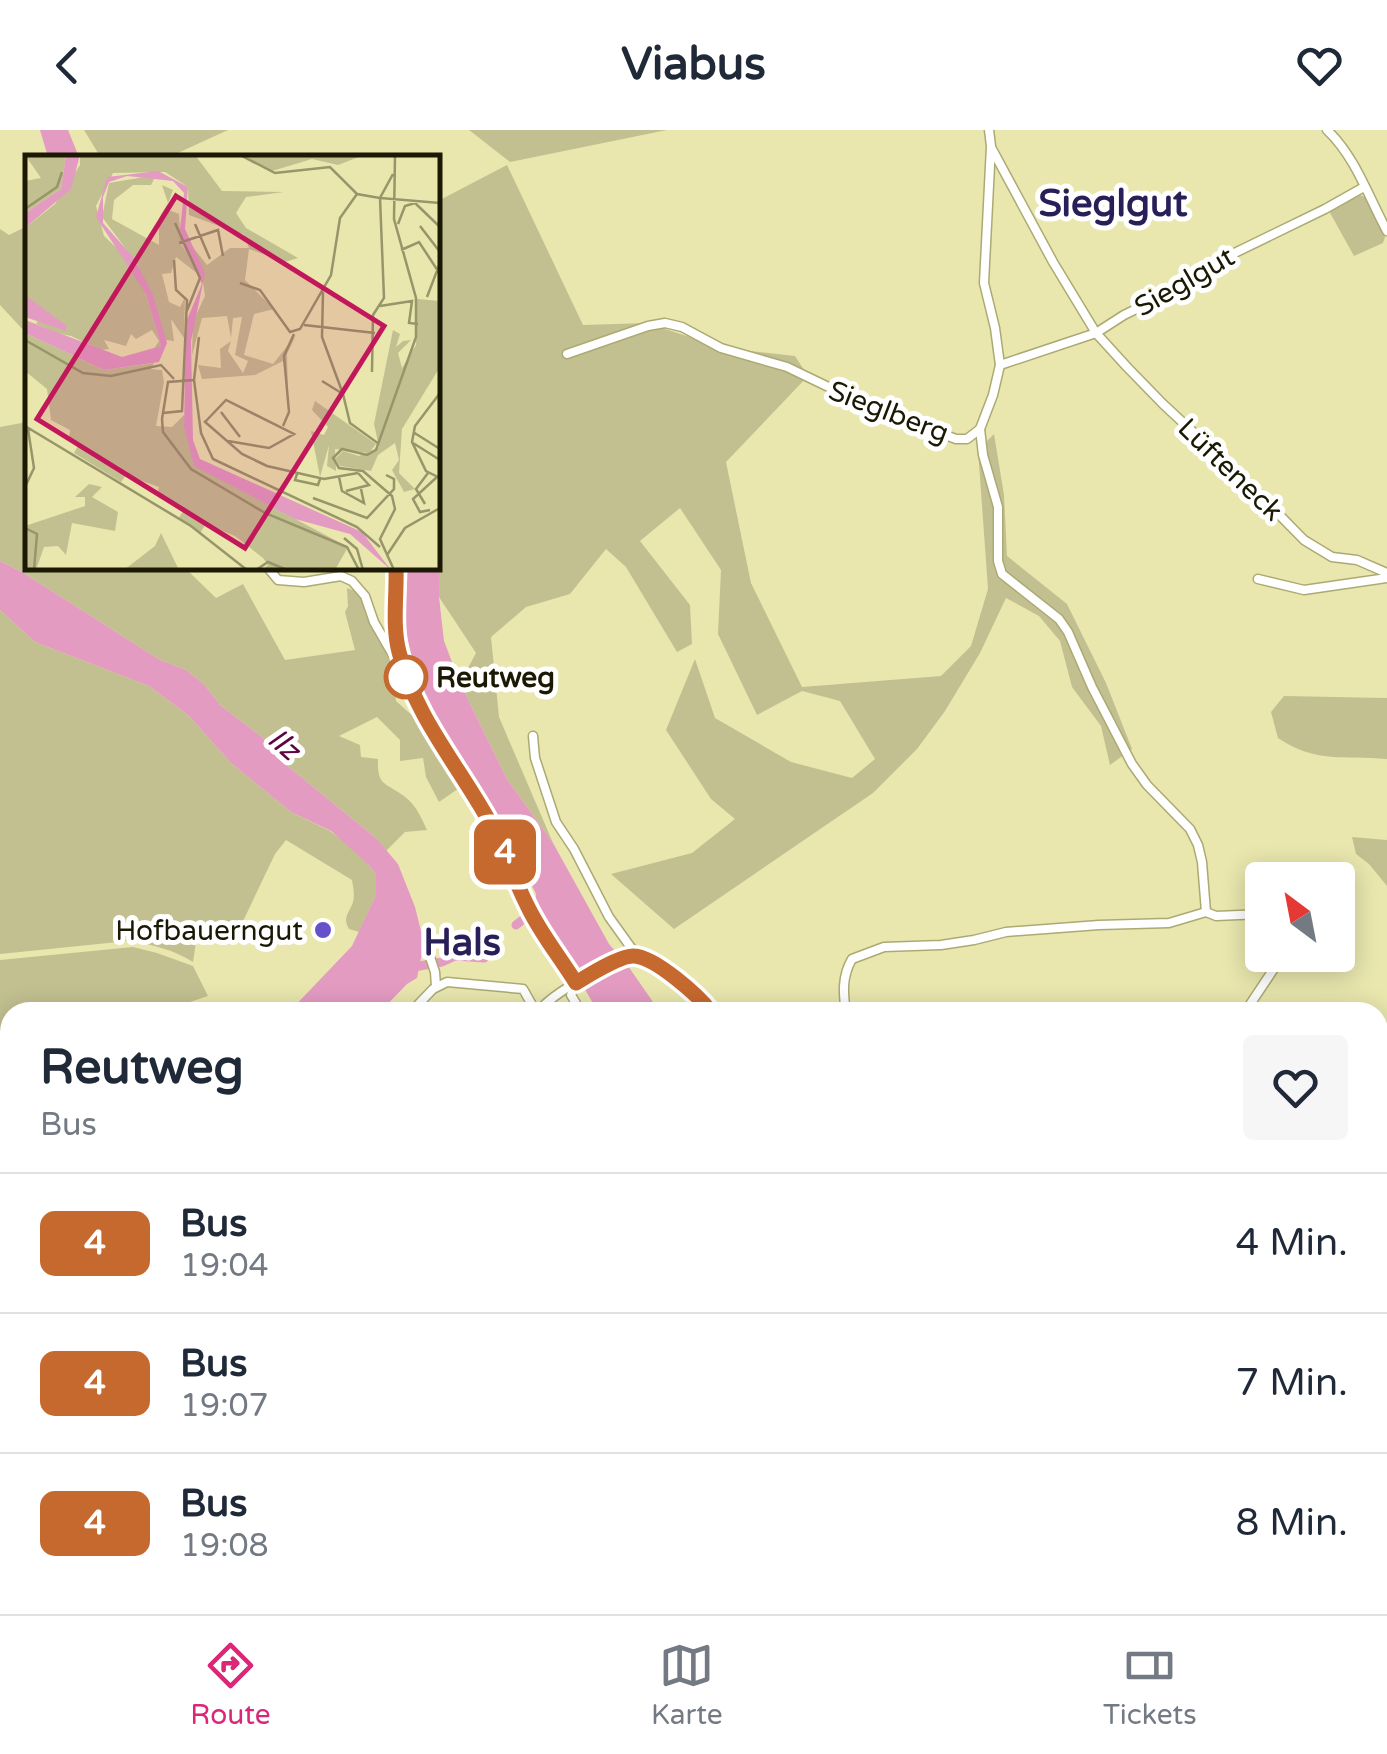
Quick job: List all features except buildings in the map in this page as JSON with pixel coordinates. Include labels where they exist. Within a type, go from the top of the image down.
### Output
[{"type":"street","name":"Sieglberg","points":[[568,354],[648,326],[682,326],[721,348],[787,368],[870,407],[956,439],[967,439],[980,429],[1000,364],[984,283],[989,130]]},
{"type":"street","points":[[1327,130],[1341,144],[1387,231]]},
{"type":"street","name":"Lüfteneck","points":[[991,146],[1052,262],[1096,333],[1163,404],[1304,540],[1332,557],[1357,560],[1387,576]]},
{"type":"street","name":"Sieglgut","points":[[1000,364],[1096,333],[1171,292],[1214,263],[1364,187]]},
{"type":"street","points":[[980,429],[983,456],[998,507],[998,561],[1002,574],[1059,619],[1132,764],[1190,829],[1202,862],[1206,912]]},
{"type":"street","points":[[270,570],[278,580],[304,582],[340,572],[352,581],[365,596],[374,622],[406,677]]},
{"type":"street","points":[[396,570],[396,632],[406,677],[426,722],[489,822],[536,922],[576,983]]},
{"type":"street","name":"Lüfteneck","points":[[1258,579],[1304,590],[1387,576]]},
{"type":"street","points":[[533,736],[535,758],[556,822],[609,917],[637,956],[666,972],[703,1002]]},
{"type":"street","points":[[845,1002],[846,969],[852,958],[884,947],[941,945],[1006,932],[1169,923],[1206,912],[1216,916],[1245,915]]},
{"type":"street","points":[[430,955],[436,986]]},
{"type":"street","points":[[546,1002],[626,957],[637,956]]},
{"type":"street","points":[[1252,1002],[1272,972]]},
{"type":"street","points":[[421,1002],[436,986],[447,982],[523,989],[531,1002]]},
{"type":"street","points":[[575,1002],[570,995],[576,983]]},
{"type":"shaded area","points":[[40,130],[68,130],[78,155],[47,155]]},
{"type":"shaded area","points":[[84,130],[228,130],[173,155],[99,155]]},
{"type":"shaded area","points":[[469,130],[667,130],[510,162]]},
{"type":"shaded area","points":[[507,165],[583,325],[647,323],[723,348],[795,356],[808,376],[726,462],[751,583],[802,687],[941,676],[971,646],[988,589],[978,450],[994,434],[1004,495],[1007,556],[1067,604],[1106,683],[1132,749],[1110,765],[1101,726],[1072,687],[1060,641],[1039,616],[1006,598],[980,653],[945,711],[917,749],[873,793],[674,929],[611,874],[692,853],[735,819],[711,799],[666,730],[695,659],[715,718],[791,762],[852,778],[875,759],[840,701],[802,691],[757,715],[718,634],[721,570],[680,508],[640,541],[690,605],[692,644],[677,652],[626,567],[606,549],[570,594],[526,607],[491,637],[499,717],[553,843],[507,779],[460,683],[476,653],[439,597],[440,200]]},
{"type":"shaded area","points":[[1360,195],[1365,197],[1385,237],[1383,243],[1354,256],[1329,211]]},
{"type":"shaded area","points":[[25,227],[25,332],[0,305],[0,229],[9,235]]},
{"type":"shaded area","points":[[25,422],[25,570],[187,570],[216,598],[243,584],[285,660],[355,650],[345,612],[347,588],[360,593],[394,668],[396,701],[415,718],[465,784],[439,802],[426,777],[423,758],[400,761],[400,740],[377,717],[339,736],[360,745],[361,757],[378,759],[381,779],[412,803],[427,830],[405,832],[386,851],[376,838],[285,764],[262,737],[220,705],[204,684],[186,670],[160,660],[0,561],[0,427]]},
{"type":"shaded area","points":[[0,561],[204,684],[220,705],[376,838],[398,864],[424,943],[417,978],[390,1002],[299,1002],[352,946],[376,895],[376,874],[331,831],[291,812],[231,763],[189,716],[149,686],[35,642],[0,610]]},
{"type":"shaded area","points":[[408,570],[439,570],[444,641],[507,779],[553,843],[609,944],[653,1002],[592,1002],[545,920],[537,921],[530,908],[536,894],[498,817],[424,707],[404,624]]},
{"type":"shaded area","points":[[0,610],[35,642],[149,686],[189,716],[231,763],[291,812],[330,831],[362,856],[376,874],[376,895],[359,932],[349,929],[346,921],[354,899],[352,880],[286,840],[275,854],[235,938],[199,922],[193,962],[162,948],[128,941],[0,954]]},
{"type":"shaded area","points":[[1284,696],[1387,698],[1387,759],[1318,755],[1278,738],[1271,712]]},
{"type":"shaded area","points":[[1352,837],[1387,840],[1387,886],[1356,854]]},
{"type":"shaded area","points":[[133,947],[193,966],[208,996],[190,1002],[0,1002],[0,960]]},
{"type":"waterway","points":[[516,925],[540,912]]},
{"type":"waterway","points":[[408,968],[455,956],[484,958],[489,952]]},
{"type":"bus line","name":"4","points":[[396,570],[398,650],[410,688],[426,722],[489,822],[540,930],[576,983],[626,957],[637,956],[666,972],[703,1002]]},
{"type":"place","name":"Reutweg","points":[[406,677]]},
{"type":"place","name":"Hofbauerngut","points":[[323,930]]},
{"type":"district","name":"Sieglgut","points":[[1113,203]]},
{"type":"district","name":"Hals","points":[[462,942]]},
{"type":"water label","name":"Ilz","points":[[284,744]]}]
